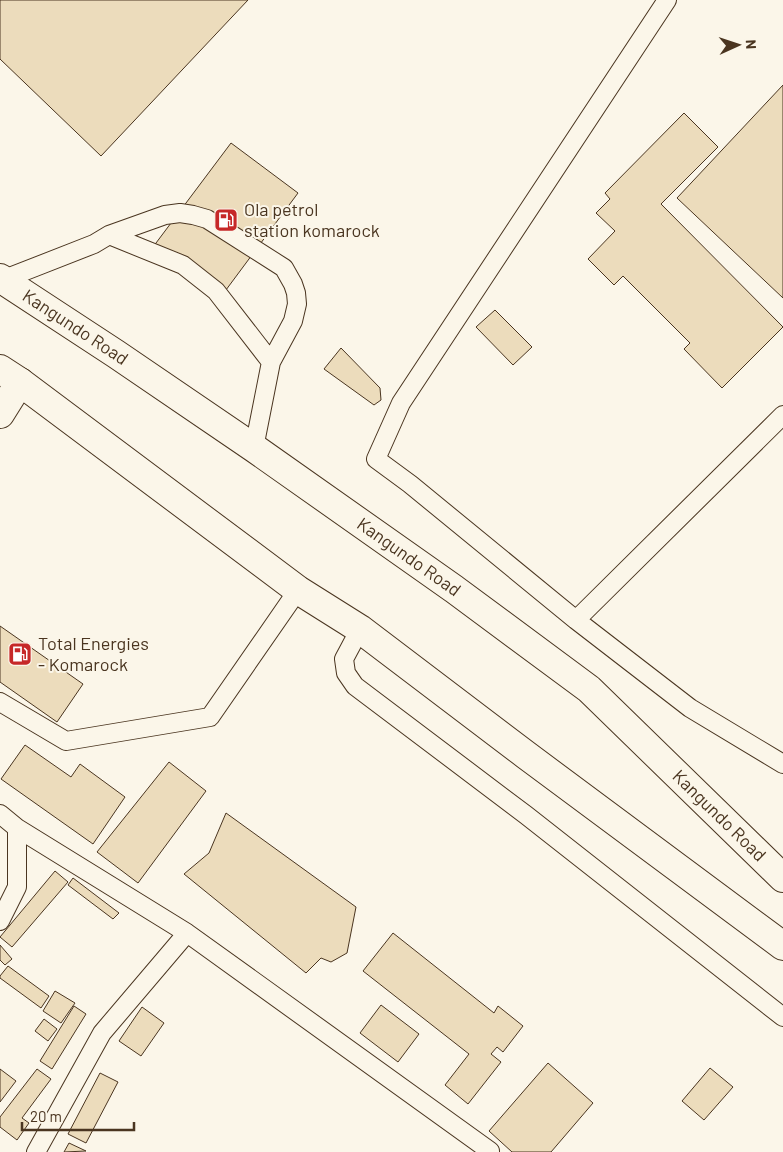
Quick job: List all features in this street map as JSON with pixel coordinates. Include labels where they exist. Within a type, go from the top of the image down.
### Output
[{"type":"main road","name":"Kangundo Road","points":[[1,279],[100,343],[254,448],[454,589],[589,689],[783,878]]},
{"type":"main road","points":[[0,414],[10,375],[298,590],[360,629],[783,946]]},
{"type":"lane","points":[[668,0],[401,403],[376,459],[410,484],[576,620],[690,708],[783,764]]},
{"type":"lane","points":[[1,279],[94,244],[110,235],[165,215],[180,213],[208,220],[284,268],[293,284],[297,304],[293,321],[271,362],[254,448]]},
{"type":"lane","points":[[110,235],[183,266],[216,291],[271,362]]},
{"type":"lane","points":[[576,620],[783,415]]},
{"type":"lane","points":[[0,702],[66,741],[210,717],[298,590]]},
{"type":"lane","points":[[360,629],[344,659],[346,673],[354,686],[526,815],[783,1017]]},
{"type":"lane","points":[[0,814],[17,828],[187,933],[490,1152]]},
{"type":"lane","points":[[0,921],[17,887],[17,828]]},
{"type":"lane","points":[[36,1152],[102,1033],[187,933]]},
{"type":"building","points":[[0,0],[248,0],[101,156],[0,59]]},
{"type":"building","points":[[783,85],[783,298],[677,198]]},
{"type":"building","points":[[684,113],[718,147],[661,204],[783,327],[722,388],[684,349],[690,343],[623,276],[614,285],[588,259],[615,231],[596,213],[610,199],[605,193]]},
{"type":"building","name":"Ola petrol station komarock","points":[[231,143],[298,193],[220,298],[153,247]]},
{"type":"building","points":[[495,310],[532,347],[513,365],[476,327]]},
{"type":"building","points":[[341,348],[380,388],[381,400],[374,405],[324,369]]},
{"type":"building","name":"Total Energies - Komarock","points":[[0,626],[83,684],[57,722],[0,682]]},
{"type":"building","points":[[25,745],[71,777],[80,764],[125,797],[93,844],[1,779]]},
{"type":"building","points":[[169,762],[206,791],[138,883],[97,852]]},
{"type":"building","points":[[226,813],[356,907],[347,953],[331,962],[321,958],[306,973],[184,874],[209,853]]},
{"type":"building","points":[[55,871],[68,882],[12,947],[0,937]]},
{"type":"building","points":[[73,878],[119,913],[113,919],[68,885]]},
{"type":"building","points":[[393,933],[494,1013],[498,1006],[523,1026],[503,1052],[497,1047],[491,1054],[501,1062],[468,1104],[445,1085],[469,1054],[363,971]]},
{"type":"building","points":[[0,945],[12,959],[5,965],[0,960]]},
{"type":"building","points":[[8,966],[49,996],[41,1008],[0,978]]},
{"type":"building","points":[[55,991],[75,1003],[61,1023],[43,1011]]},
{"type":"building","points":[[381,1005],[419,1034],[398,1062],[360,1033]]},
{"type":"building","points":[[74,1006],[86,1014],[52,1069],[40,1061]]},
{"type":"building","points":[[142,1007],[164,1023],[141,1056],[119,1041]]},
{"type":"building","points":[[44,1019],[57,1029],[48,1041],[35,1031]]},
{"type":"building","points":[[548,1063],[593,1103],[551,1152],[512,1152],[489,1131]]},
{"type":"building","points":[[710,1068],[733,1087],[704,1120],[682,1101]]},
{"type":"building","points":[[0,1069],[16,1081],[0,1102]]},
{"type":"building","points":[[37,1069],[51,1079],[22,1118],[29,1123],[17,1140],[0,1127],[0,1117]]},
{"type":"building","points":[[100,1073],[118,1082],[86,1143],[68,1134]]},
{"type":"building","points":[[69,1143],[86,1151],[64,1152]]},
{"type":"place","name":"Ola petrol station komarock","points":[[226,220]]},
{"type":"place","name":"Total Energies - Komarock","points":[[20,654]]}]
